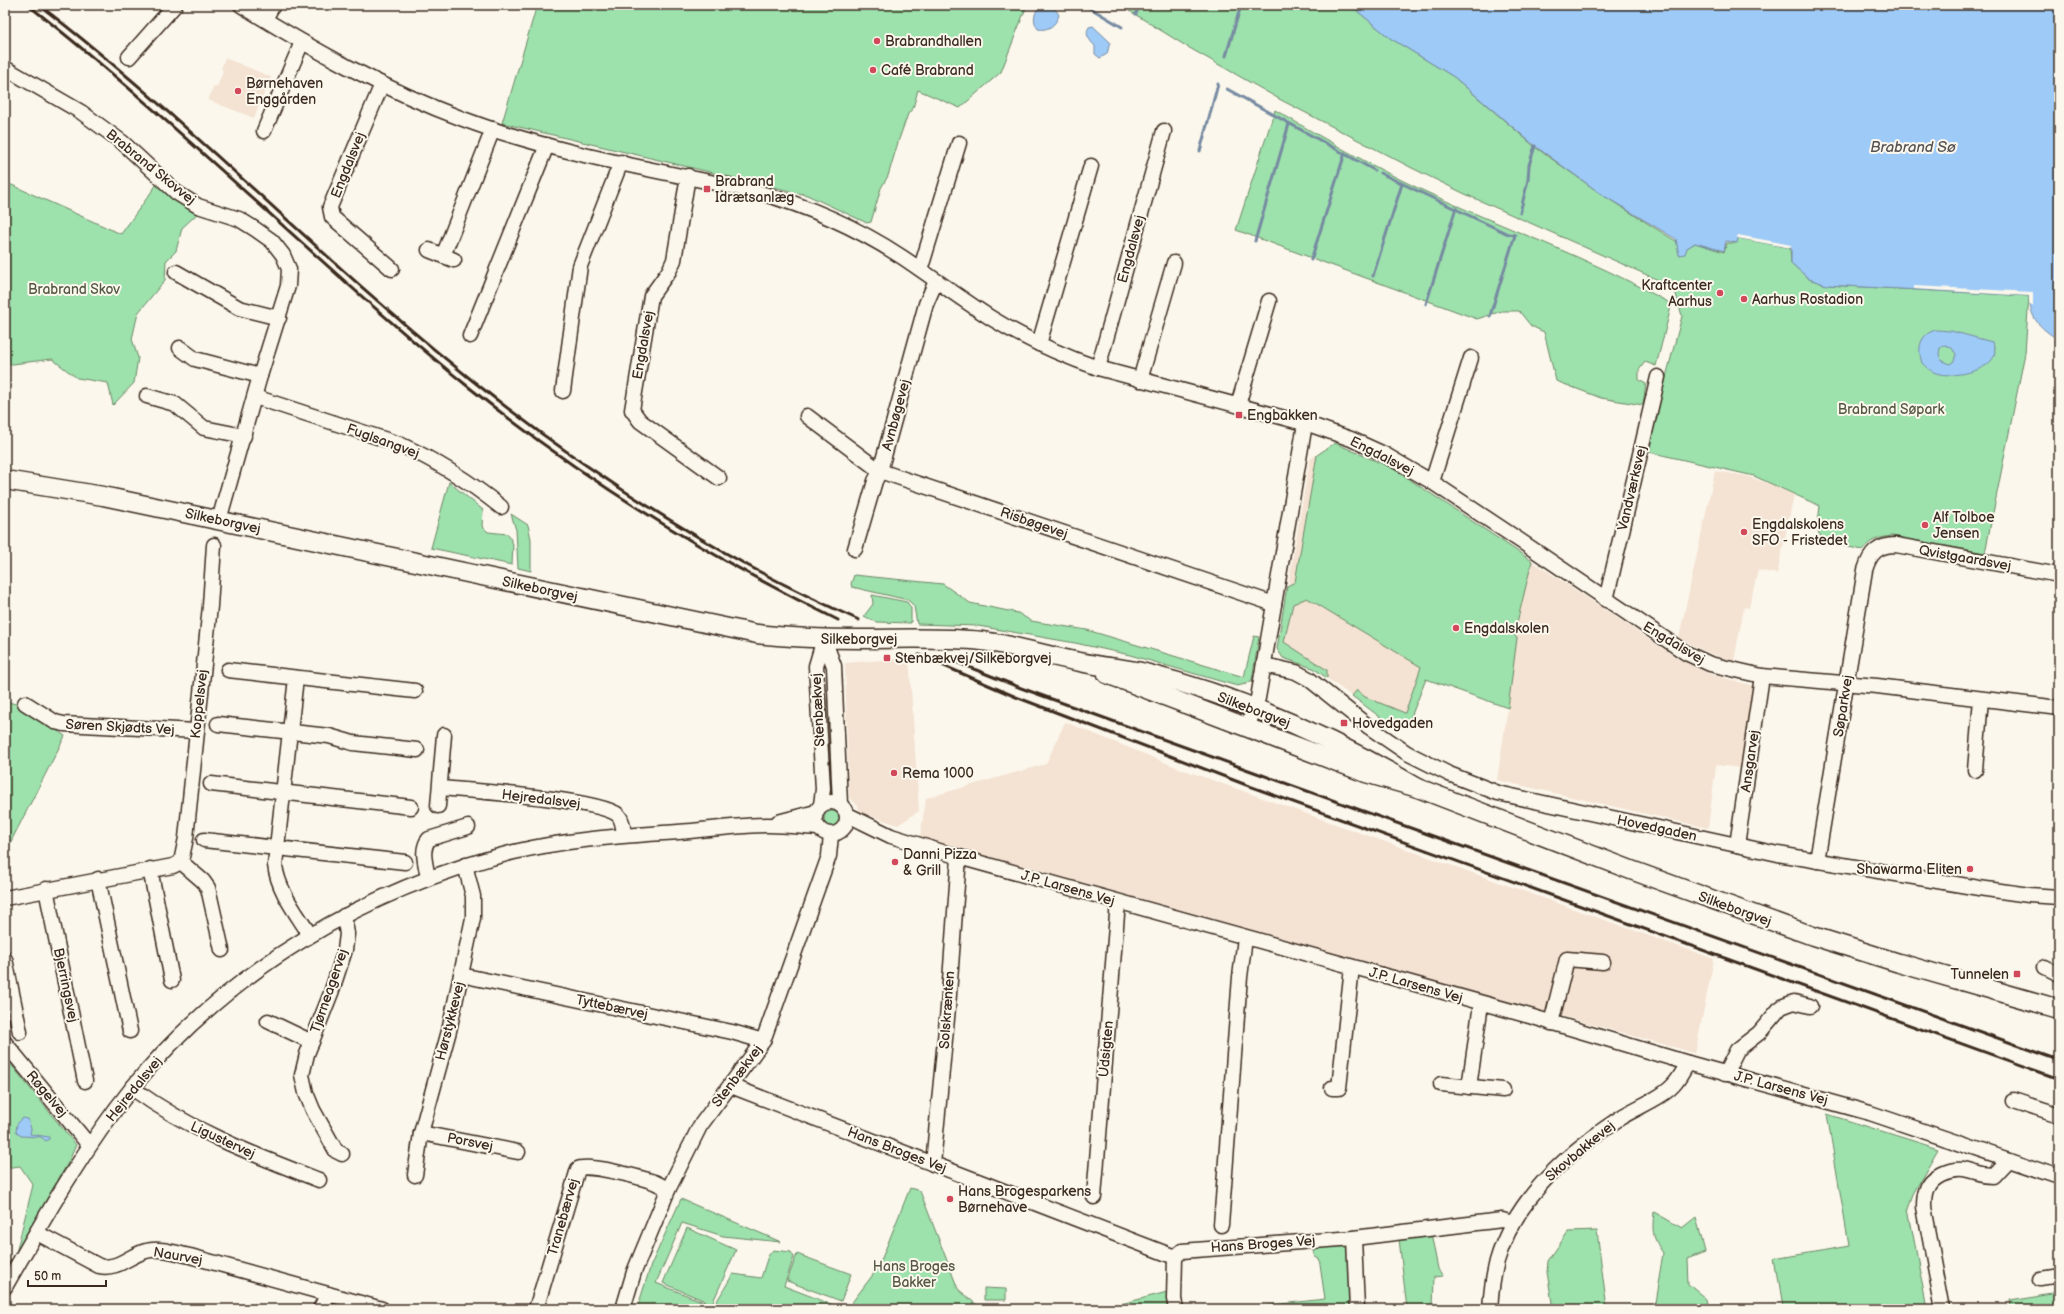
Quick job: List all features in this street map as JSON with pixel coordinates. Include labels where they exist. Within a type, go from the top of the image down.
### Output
[{"type":"main road","name":"Silkeborgvej","points":[[5,480],[64,488],[716,627],[757,634],[824,639],[946,638],[983,641],[1079,662],[1143,673],[1200,689],[1323,737],[1370,760],[1418,788]]},
{"type":"main road","name":"Silkeborgvej","points":[[1079,662],[1139,687],[1247,728],[1366,772],[1418,788],[1631,870],[1813,936],[1906,965],[2059,1009]]},
{"type":"street","points":[[129,57],[175,5]]},
{"type":"street","name":"Engdalsvej","points":[[241,5],[302,42],[382,84],[431,106],[493,129],[547,145],[753,190],[806,208],[867,236],[919,268],[992,319],[1039,344],[1098,368],[1238,405],[1351,439],[1384,454],[1432,482],[1686,653],[1710,664],[1762,676],[2059,708]]},
{"type":"street","points":[[265,19],[273,5]]},
{"type":"street","points":[[264,131],[302,42]]},
{"type":"street","name":"Brabrand Skovvej","points":[[5,68],[82,112],[122,142],[177,193],[198,206],[239,220],[272,241],[283,255],[288,269],[288,286],[279,318]]},
{"type":"street","name":"Engdalsvej","points":[[382,84],[330,207],[332,218],[392,268]]},
{"type":"street","points":[[429,250],[449,258],[493,129]]},
{"type":"street","name":"Engdalsvej","points":[[1098,368],[1164,131]]},
{"type":"street","points":[[919,268],[923,261],[959,143]]},
{"type":"street","points":[[470,336],[547,145]]},
{"type":"street","points":[[563,391],[580,266],[620,162]]},
{"type":"street","points":[[1039,344],[1091,166]]},
{"type":"street","name":"Engdalsvej","points":[[688,176],[674,260],[669,271],[651,296],[632,410],[640,421],[719,478]]},
{"type":"street","points":[[1140,380],[1174,263]]},
{"type":"street","points":[[176,272],[239,308],[279,318],[260,376],[219,520]]},
{"type":"street","name":"Avnbøgevej","points":[[855,549],[875,481],[880,471],[926,304],[936,281]]},
{"type":"street","points":[[1238,405],[1270,302]]},
{"type":"street","points":[[180,348],[195,359],[260,376]]},
{"type":"street","name":"Engdalsvej","points":[[1432,482],[1471,358]]},
{"type":"street","name":"Vandværksvej","points":[[1606,600],[1658,376]]},
{"type":"street","points":[[147,396],[175,404],[204,428],[244,436]]},
{"type":"street","name":"Fuglsangvej","points":[[254,398],[399,444],[421,454],[484,493],[501,507]]},
{"type":"street","name":"Risbøgevej","points":[[807,416],[880,471],[1274,604]]},
{"type":"street","points":[[1247,728],[1258,698],[1305,424]]},
{"type":"street","name":"Koppelsvej","points":[[181,862],[186,842],[196,731],[210,606],[214,545]]},
{"type":"street","name":"Qvistgaardsvej","points":[[1872,553],[1878,548],[1896,545],[2059,575]]},
{"type":"street","name":"Søparkvej","points":[[1817,860],[1865,570],[1868,559],[1872,553]]},
{"type":"street","name":"Stenbækvej","points":[[819,808],[824,789],[816,666],[824,639]]},
{"type":"street","name":"Stenbækvej","points":[[824,639],[834,666],[844,809]]},
{"type":"street","name":"Hovedgaden","points":[[1264,665],[1296,672],[1309,679],[1369,727],[1407,753],[1449,774],[1491,790],[1537,802],[1737,845],[1986,890],[2059,897]]},
{"type":"street","points":[[228,670],[415,691]]},
{"type":"street","name":"Ansgarvej","points":[[1737,845],[1762,676]]},
{"type":"street","points":[[296,678],[275,865],[276,877],[280,886],[310,935]]},
{"type":"street","points":[[1975,770],[1981,699]]},
{"type":"street","name":"Søren Skjødts Vej","points":[[25,704],[55,722],[64,724],[196,731]]},
{"type":"street","points":[[218,724],[329,736],[353,743],[417,750]]},
{"type":"street","points":[[438,806],[444,735]]},
{"type":"street","points":[[211,784],[411,807]]},
{"type":"street","name":"Hejredalsvej","points":[[440,788],[557,800],[600,808],[619,816],[623,823],[624,835]]},
{"type":"street","points":[[832,802],[844,809],[848,820],[831,831],[815,820],[819,808],[832,802]]},
{"type":"street","name":"Hejredalsvej","points":[[767,825],[819,808]]},
{"type":"street","name":"J.P. Larsens Vej","points":[[844,809],[891,836]]},
{"type":"street","name":"Hejredalsvej","points":[[5,1286],[90,1145],[132,1088],[166,1049],[200,1016],[242,982],[310,935],[344,916],[428,878],[465,866],[545,846],[624,835],[767,825],[831,831]]},
{"type":"street","points":[[428,878],[423,853],[425,844],[429,839],[468,828]]},
{"type":"street","name":"Stenbækvej","points":[[622,1309],[634,1272],[668,1190],[700,1126],[763,1041],[829,856],[831,831]]},
{"type":"street","name":"J.P. Larsens Vej","points":[[831,831],[891,836],[959,857],[1551,1023],[1688,1064],[1883,1117],[2059,1177]]},
{"type":"street","points":[[204,840],[405,862]]},
{"type":"street","name":"Solskrænten","points":[[933,1164],[948,1008],[959,857]]},
{"type":"street","points":[[5,898],[150,869],[173,866],[181,862],[203,881],[208,888],[222,950]]},
{"type":"street","name":"Hørstykkevej","points":[[415,1175],[421,1133],[449,1030],[474,907],[465,866]]},
{"type":"street","points":[[150,869],[172,980]]},
{"type":"street","points":[[98,879],[130,1031]]},
{"type":"street","name":"Bjerringsvej","points":[[46,889],[85,1081]]},
{"type":"street","name":"Udsigten","points":[[1094,1197],[1118,902]]},
{"type":"street","name":"Tjørneagervej","points":[[342,1154],[336,1150],[306,1093],[302,1075],[312,1042],[331,993],[345,950],[348,934],[344,916]]},
{"type":"street","points":[[1221,1225],[1240,977],[1245,938]]},
{"type":"street","points":[[5,959],[20,1032]]},
{"type":"street","points":[[1551,1023],[1567,959],[1603,962]]},
{"type":"street","points":[[2045,966],[2059,974]]},
{"type":"street","name":"J.P. Larsens Vej","points":[[1332,1088],[1339,1088],[1352,967]]},
{"type":"street","name":"Tyttebærvej","points":[[461,975],[732,1032],[763,1041]]},
{"type":"street","points":[[1725,1074],[1737,1050],[1759,1033],[1781,1007],[1794,1002],[1810,1006]]},
{"type":"street","name":"J.P. Larsens Vej","points":[[1469,1087],[1481,1004]]},
{"type":"street","name":"Tjørneagervej","points":[[268,1021],[312,1042]]},
{"type":"street","name":"Røgelvej","points":[[5,1043],[90,1145]]},
{"type":"street","name":"Skovbakkevej","points":[[1490,1309],[1498,1260],[1513,1223],[1540,1185],[1556,1169],[1593,1138],[1620,1118],[1668,1090],[1676,1082],[1688,1064]]},
{"type":"street","points":[[1441,1084],[1503,1090]]},
{"type":"street","name":"Hans Broges Vej","points":[[731,1086],[1175,1257],[1182,1251],[1354,1238],[1502,1220],[1513,1223]]},
{"type":"street","name":"Ligustervej","points":[[132,1088],[159,1107],[202,1132],[231,1146],[319,1180]]},
{"type":"street","points":[[2013,1100],[2059,1115]]},
{"type":"street","name":"Porsvej","points":[[421,1133],[518,1152]]},
{"type":"street","points":[[1943,1309],[1924,1207],[1926,1190],[1933,1179],[1944,1172],[1964,1170],[1982,1176],[1994,1176],[2009,1160]]},
{"type":"street","name":"Tranebærvej","points":[[536,1309],[578,1169],[592,1168],[654,1182],[668,1190]]},
{"type":"street","name":"Naurvej","points":[[37,1233],[99,1266],[108,1268],[116,1266],[146,1251],[159,1250],[190,1256],[382,1309]]},
{"type":"street","points":[[1354,1238],[1357,1309]]},
{"type":"street","points":[[1175,1257],[1174,1299],[1176,1309]]},
{"type":"street","points":[[2040,1279],[2059,1276]]},
{"type":"street","points":[[320,1309],[328,1294]]},
{"type":"shaded area","name":"Børnehaven Enggården","points":[[225,58],[271,77],[254,118],[208,100],[214,86],[217,87],[222,74],[223,70],[221,69]]},
{"type":"shaded area","name":"Engdalskolen","points":[[1335,443],[1394,469],[1680,660],[1710,674],[1764,689],[1750,769],[1716,765],[1708,828],[1497,780],[1508,708],[1426,679],[1409,722],[1361,703],[1313,668],[1283,658],[1277,649],[1310,459]]},
{"type":"shaded area","name":"Engdalskolens SFO - Fristedet","points":[[1715,471],[1746,476],[1770,484],[1794,495],[1777,574],[1758,570],[1749,608],[1744,607],[1734,661],[1706,652],[1679,638]]},
{"type":"shaded area","points":[[909,658],[919,811],[898,825],[860,812],[858,806],[849,797],[845,663]]},
{"type":"shaded area","points":[[1065,722],[1181,769],[1714,959],[1695,1053],[920,837],[926,798],[1046,764]]},
{"type":"green space","points":[[537,5],[1027,5],[1001,72],[960,108],[918,90],[913,108],[908,114],[899,139],[888,176],[881,188],[871,222],[867,223],[807,195],[502,123]]},
{"type":"green space","name":"Brabrand Søpark","points":[[1120,5],[1350,5],[1390,38],[1454,77],[1535,147],[1604,196],[1687,248],[1695,243],[1724,252],[1727,243],[1736,243],[1738,238],[1790,248],[1791,263],[1809,279],[1827,285],[2029,296],[2025,353],[1985,553],[1892,536],[1875,540],[1869,543],[1863,550],[1824,542],[1817,530],[1820,506],[1754,476],[1649,452],[1656,415],[1682,316],[1674,287],[1465,194],[1412,168],[1281,100],[1186,46]]},
{"type":"green space","points":[[1275,110],[1347,152],[1403,181],[1608,271],[1668,302],[1671,307],[1656,366],[1645,362],[1639,370],[1639,380],[1646,384],[1643,405],[1601,398],[1556,381],[1544,332],[1531,326],[1519,311],[1502,311],[1477,319],[1236,230]]},
{"type":"green space","name":"Brabrand Skov","points":[[5,182],[121,234],[157,184],[198,213],[182,228],[176,251],[166,261],[165,280],[138,313],[132,339],[138,358],[134,383],[113,405],[108,383],[77,378],[52,359],[5,365]]},
{"type":"green space","points":[[1335,443],[1394,469],[1532,561],[1514,635],[1517,638],[1508,708],[1426,679],[1409,722],[1392,726],[1352,696],[1357,690],[1365,697],[1405,713],[1421,667],[1307,598],[1293,604],[1284,642],[1327,670],[1327,678],[1313,668],[1283,658],[1277,649],[1287,586],[1295,582],[1317,455]]},
{"type":"green space","points":[[449,482],[483,510],[482,526],[488,532],[508,534],[513,544],[512,565],[431,548]]},
{"type":"green space","points":[[511,514],[528,525],[531,539],[531,571],[518,568],[516,530]]},
{"type":"green space","points":[[854,575],[943,584],[970,603],[1018,613],[1031,621],[1087,630],[1244,677],[1254,636],[1259,637],[1252,680],[1246,684],[1237,686],[1130,655],[1075,643],[978,626],[917,624],[914,606],[908,600],[852,587],[851,584]]},
{"type":"green space","points":[[872,595],[907,602],[911,608],[911,623],[876,622],[864,616],[873,604]]},
{"type":"green space","points":[[5,701],[19,705],[65,736],[5,853]]},
{"type":"green space","points":[[832,811],[839,816],[840,819],[835,826],[832,827],[825,822],[824,819],[829,812]]},
{"type":"green space","points":[[5,1057],[76,1145],[69,1161],[16,1253],[33,1185],[20,1166],[5,1168]]},
{"type":"green space","points":[[1827,1114],[1939,1149],[1913,1194],[1908,1208],[1927,1309],[1782,1309],[1774,1259],[1849,1246]]},
{"type":"green space","name":"Hans Broges Bakker","points":[[910,1188],[920,1191],[958,1289],[977,1305],[1056,1309],[847,1309],[878,1268]]},
{"type":"green space","name":"Hans Broges Bakker","points":[[681,1199],[781,1242],[723,1236],[682,1223],[656,1283],[714,1306],[733,1274],[761,1278],[768,1256],[773,1250],[791,1252],[794,1257],[784,1286],[844,1309],[637,1309],[651,1265]]},
{"type":"green space","points":[[1654,1212],[1682,1228],[1696,1217],[1705,1252],[1687,1259],[1688,1283],[1707,1299],[1709,1309],[1654,1309],[1663,1253],[1654,1234]]},
{"type":"green space","points":[[687,1228],[736,1250],[712,1304],[663,1283]]},
{"type":"green space","points":[[1597,1231],[1607,1309],[1553,1309],[1547,1272],[1548,1261],[1568,1232]]},
{"type":"green space","points":[[1431,1233],[1438,1269],[1443,1276],[1434,1277],[1433,1309],[1407,1309],[1399,1239]]},
{"type":"green space","points":[[1345,1243],[1351,1249],[1352,1309],[1236,1309],[1325,1299],[1319,1258],[1315,1257],[1311,1245]]},
{"type":"green space","points":[[797,1254],[851,1274],[841,1301],[787,1281]]},
{"type":"green space","points":[[984,1288],[1006,1289],[1006,1300],[984,1300]]},
{"type":"green space","points":[[1171,1291],[1174,1309],[1084,1309],[1117,1305]]},
{"type":"green space","points":[[2059,1293],[2059,1309],[2009,1309],[2008,1301]]},
{"type":"water","points":[[1040,5],[1051,7],[1059,15],[1054,24],[1045,29],[1038,29],[1034,20],[1036,11]]},
{"type":"water","name":"Brabrand Sø","points":[[1350,5],[2059,5],[2059,340],[2041,327],[2037,322],[2031,311],[2029,296],[1827,285],[1809,279],[1791,263],[1791,248],[1738,238],[1737,243],[1726,241],[1724,251],[1695,243],[1687,248],[1685,254],[1679,255],[1676,239],[1604,196],[1535,146],[1454,77],[1390,38]]},
{"type":"water","points":[[1093,26],[1110,42],[1107,54],[1100,58],[1095,54],[1095,46],[1087,35],[1089,27]]},
{"type":"water","points":[[1936,330],[1951,331],[1992,342],[1995,351],[1993,359],[1987,365],[1968,372],[1948,375],[1935,373],[1922,363],[1920,352],[1923,338]],"holes":[[[1945,345],[1951,347],[1956,354],[1954,361],[1950,364],[1941,360],[1939,354],[1940,348]]]},
{"type":"water","points":[[23,1118],[28,1119],[31,1129],[30,1134],[49,1137],[49,1139],[46,1141],[41,1137],[21,1136],[16,1132],[17,1124]]},
{"type":"pier","points":[[1738,235],[1791,245],[1791,248],[1737,238]]},
{"type":"pier","points":[[1914,286],[2033,292],[2033,305],[2029,305],[2029,296],[1914,289]]},
{"type":"waterway","points":[[1085,5],[1122,27]]},
{"type":"waterway","points":[[1136,14],[1139,5]]},
{"type":"waterway","points":[[1226,56],[1241,5]]},
{"type":"waterway","points":[[1200,151],[1218,84]]},
{"type":"waterway","points":[[1227,89],[1374,170]]},
{"type":"waterway","points":[[1255,241],[1289,124]]},
{"type":"waterway","points":[[1520,213],[1528,180],[1529,165],[1535,146]]},
{"type":"waterway","points":[[1311,260],[1345,153]]},
{"type":"waterway","points":[[1380,173],[1508,234],[1515,235],[1490,316]]},
{"type":"waterway","points":[[1373,276],[1402,184]]},
{"type":"waterway","points":[[1426,304],[1456,208]]},
{"type":"railway","points":[[28,5],[84,50],[194,145],[410,339],[510,419],[599,483],[692,542],[838,620]]},
{"type":"railway","points":[[39,5],[150,96],[363,288],[506,407],[572,456],[676,524],[775,580],[859,620]]},
{"type":"railway","points":[[919,655],[1016,697],[1249,786],[2059,1079]]},
{"type":"railway","points":[[944,657],[1021,688],[2059,1060]]},
{"type":"place","name":"Brabrandhallen","points":[[877,41]]},
{"type":"place","name":"Café Brabrand","points":[[873,70]]},
{"type":"place","name":"Børnehaven Enggården","points":[[238,91]]},
{"type":"place","name":"Brabrand Idrætsanlæg","points":[[707,189]]},
{"type":"place","name":"Kraftcenter Aarhus","points":[[1720,293]]},
{"type":"place","name":"Aarhus Rostadion","points":[[1744,299]]},
{"type":"place","name":"Engbakken","points":[[1239,415]]},
{"type":"place","name":"Alf Tolboe Jensen","points":[[1925,525]]},
{"type":"place","name":"Engdalskolens SFO - Fristedet","points":[[1744,532]]},
{"type":"place","name":"Engdalskolen","points":[[1456,628]]},
{"type":"place","name":"Stenbækvej/Silkeborgvej","points":[[887,658]]},
{"type":"place","name":"Hovedgaden","points":[[1344,723]]},
{"type":"place","name":"Rema 1000","points":[[894,773]]},
{"type":"place","name":"Danni Pizza & Grill","points":[[895,862]]},
{"type":"place","name":"Shawarma Eliten","points":[[1970,869]]},
{"type":"place","name":"Tunnelen","points":[[2017,974]]},
{"type":"place","name":"Hans Brogesparkens Børnehave","points":[[950,1199]]}]
